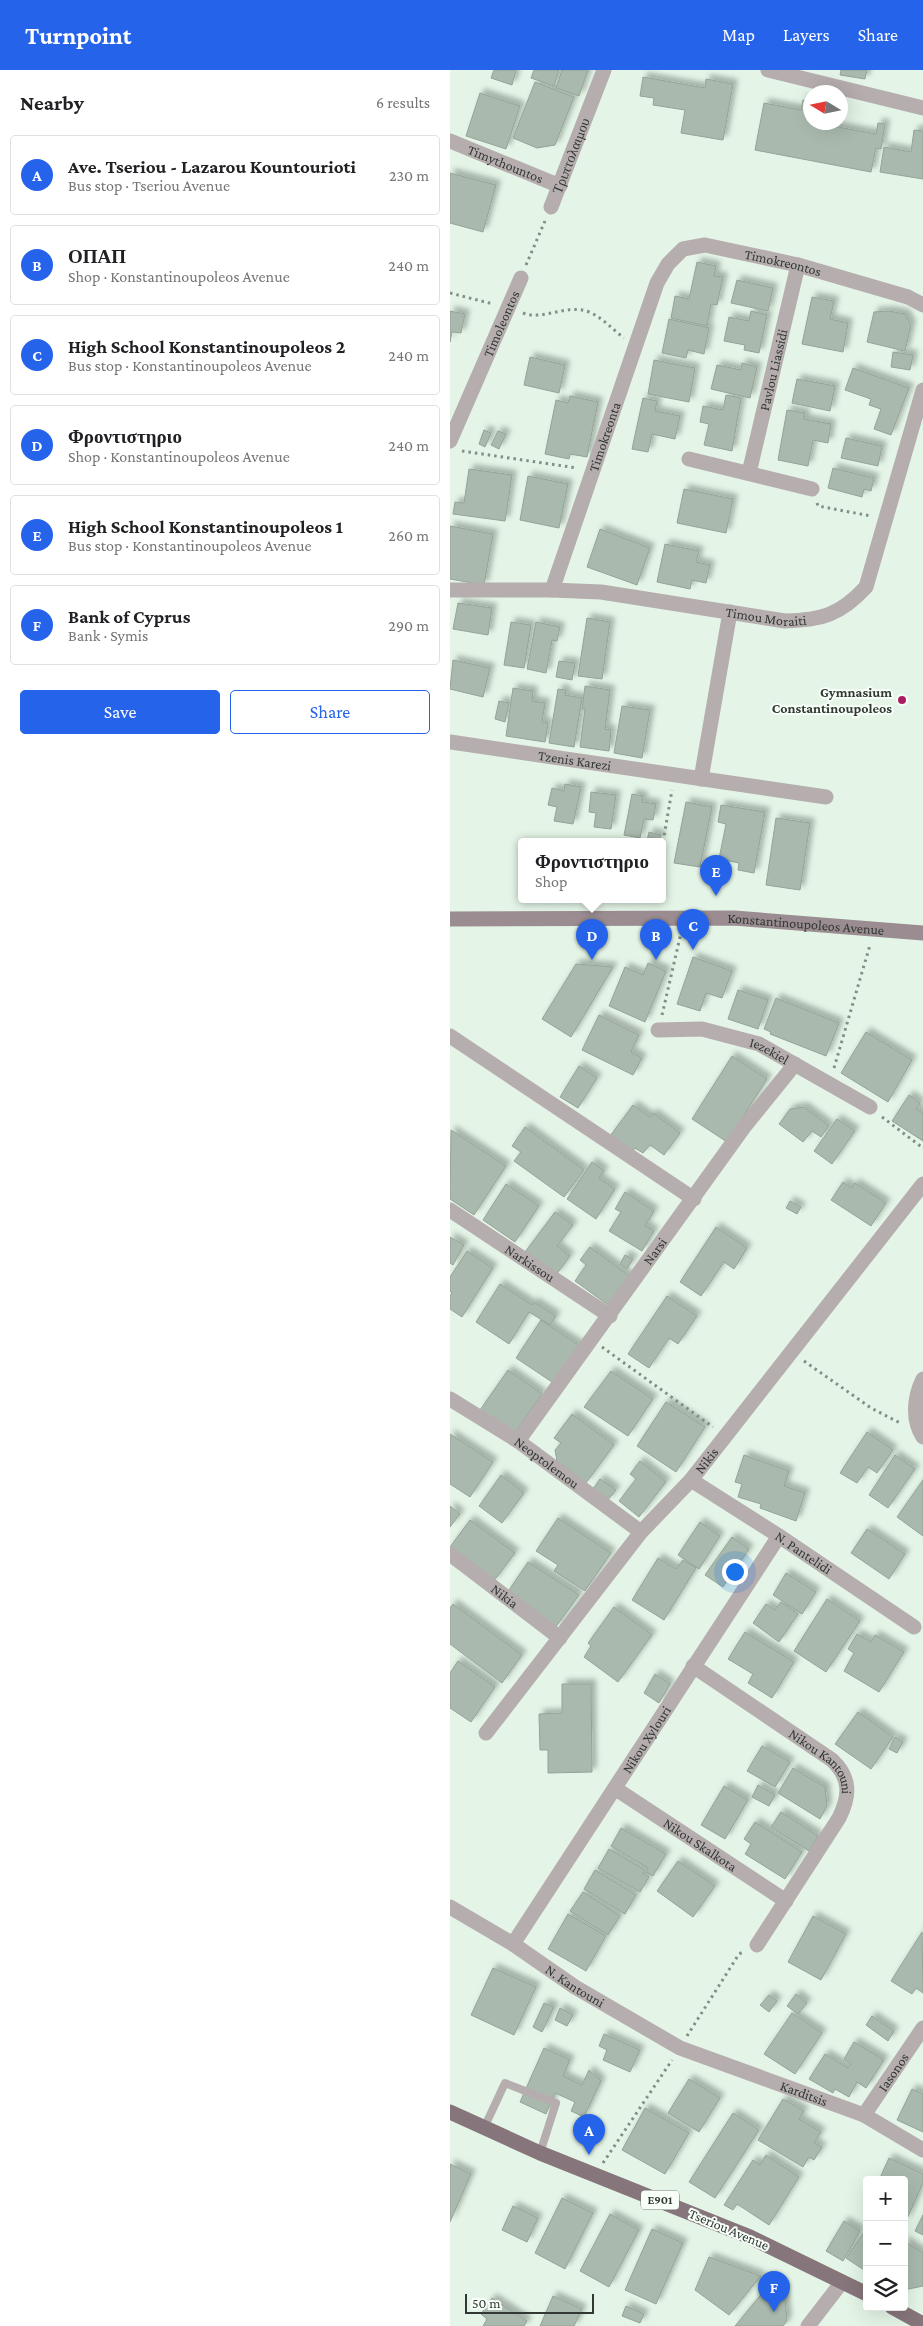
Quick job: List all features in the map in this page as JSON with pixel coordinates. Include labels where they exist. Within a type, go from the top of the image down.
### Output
[{"type":"main road","name":"Tseriou Avenue","points":[[450,2112],[540,2152],[750,2237],[863,2292]]},
{"type":"main road","points":[[902,2311],[921,2319]]},
{"type":"street","name":"Τριπτολαιμου","points":[[551,207],[604,70]]},
{"type":"street","points":[[768,70],[923,108]]},
{"type":"street","name":"Timythountos","points":[[450,141],[560,186]]},
{"type":"street","name":"Timokreontos","points":[[657,283],[668,264],[683,249],[706,245],[798,265],[908,297],[923,305]]},
{"type":"street","name":"Pavlou Liassidi","points":[[749,473],[798,265]]},
{"type":"street","name":"Timoleontos","points":[[455,446],[521,278]]},
{"type":"street","name":"Timokreonta","points":[[552,590],[657,283]]},
{"type":"street","name":"Timou Moraiti","points":[[450,590],[601,592],[785,621],[811,621],[831,615],[850,604],[866,588],[923,390]]},
{"type":"street","points":[[689,459],[812,489]]},
{"type":"street","points":[[700,779],[730,612]]},
{"type":"street","name":"Tzenis Karezi","points":[[450,742],[826,797]]},
{"type":"street","name":"Konstantinoupoleos Avenue","points":[[451,921],[734,918],[923,934]]},
{"type":"street","name":"Iezekiel","points":[[658,1030],[702,1029],[759,1044],[870,1107]]},
{"type":"street","points":[[450,1036],[694,1199]]},
{"type":"street","name":"Narsi","points":[[518,1441],[610,1316],[744,1127],[795,1064]]},
{"type":"street","name":"Nikis","points":[[486,1734],[642,1532],[691,1480],[923,1184]]},
{"type":"street","name":"Narkissou","points":[[450,1210],[610,1316]]},
{"type":"street","points":[[922,1435],[916,1403],[923,1379]]},
{"type":"street","name":"Neoptolemou","points":[[450,1399],[518,1441],[642,1532]]},
{"type":"street","name":"N. Pantelidi","points":[[691,1480],[779,1536],[914,1627]]},
{"type":"street","name":"Nikou Xylouri","points":[[513,1944],[616,1789],[693,1666],[779,1536]]},
{"type":"street","name":"Nikia","points":[[450,1554],[560,1638]]},
{"type":"street","name":"Nikou Kantouni","points":[[693,1666],[832,1760],[845,1775],[848,1787],[846,1805],[757,1945]]},
{"type":"street","name":"Nikou Skalkota","points":[[616,1789],[786,1901]]},
{"type":"street","name":"N. Kantouni","points":[[450,1907],[513,1944],[575,1987],[680,2048]]},
{"type":"street","name":"Iasonos","points":[[864,2115],[923,2028]]},
{"type":"street","name":"Karditsis","points":[[680,2048],[864,2115],[923,2150]]},
{"type":"street","points":[[808,2326],[842,2282]]},
{"type":"lane","points":[[484,2128],[506,2083],[556,2103],[540,2152]]},
{"type":"path","name":"Timoleontos","points":[[521,278],[551,207]]},
{"type":"path","points":[[450,293],[508,308],[530,316],[542,316],[562,310],[588,311],[610,324],[621,336],[635,346]]},
{"type":"path","points":[[455,446],[592,470]]},
{"type":"path","points":[[812,489],[818,506],[886,518]]},
{"type":"path","points":[[664,838],[674,775]]},
{"type":"path","points":[[658,1030],[685,918]]},
{"type":"path","points":[[829,1083],[874,930]]},
{"type":"path","points":[[870,1107],[923,1148]]},
{"type":"path","points":[[592,1340],[726,1436]]},
{"type":"path","points":[[792,1352],[871,1408],[922,1435]]},
{"type":"building","points":[[494,70],[516,70],[512,85],[491,78]]},
{"type":"building","points":[[534,70],[559,70],[554,86],[531,78]]},
{"type":"building","points":[[562,70],[588,70],[579,96],[556,88]]},
{"type":"building","points":[[841,70],[867,70],[865,79],[840,75]]},
{"type":"building","points":[[643,77],[705,88],[706,79],[733,84],[723,140],[681,133],[685,110],[653,105],[654,98],[640,96]]},
{"type":"building","points":[[535,82],[574,97],[555,145],[537,148],[513,138]]},
{"type":"building","points":[[480,93],[520,106],[506,149],[466,136]]},
{"type":"building","points":[[803,100],[803,130],[848,129],[876,134],[878,123],[885,124],[881,149],[876,148],[871,172],[755,150],[764,103],[801,110]]},
{"type":"building","points":[[914,130],[923,131],[923,179],[880,172],[884,147],[911,152]]},
{"type":"building","points":[[450,173],[496,185],[483,232],[450,223]]},
{"type":"building","points":[[697,262],[716,266],[714,276],[723,277],[717,305],[711,304],[707,326],[671,318],[675,296],[689,299]]},
{"type":"building","points":[[737,280],[773,288],[768,311],[731,303]]},
{"type":"building","points":[[812,297],[834,301],[830,319],[848,323],[843,352],[802,344]]},
{"type":"building","points":[[450,311],[465,314],[461,333],[452,332],[450,342]]},
{"type":"building","points":[[751,311],[767,315],[759,353],[744,350],[745,345],[724,341],[729,317],[749,321]]},
{"type":"building","points":[[889,311],[905,314],[911,325],[905,351],[867,342],[874,312]]},
{"type":"building","points":[[669,319],[709,328],[704,354],[688,350],[686,358],[662,353]]},
{"type":"building","points":[[893,352],[913,355],[910,370],[891,367]]},
{"type":"building","points":[[530,357],[565,365],[559,393],[524,385]]},
{"type":"building","points":[[654,360],[695,368],[689,402],[648,394]]},
{"type":"building","points":[[742,363],[757,367],[750,398],[711,389],[717,365],[741,370]]},
{"type":"building","points":[[853,368],[909,388],[891,435],[874,429],[881,409],[869,405],[871,399],[845,390]]},
{"type":"building","points":[[797,379],[835,386],[830,411],[792,403]]},
{"type":"building","points":[[726,395],[741,398],[732,451],[704,445],[709,424],[700,422],[703,406],[723,410]]},
{"type":"building","points":[[570,396],[598,402],[587,457],[570,454],[569,459],[545,454],[556,400],[568,403]]},
{"type":"building","points":[[643,398],[657,401],[655,411],[680,416],[675,439],[652,434],[648,452],[632,449]]},
{"type":"building","points":[[787,410],[805,413],[804,419],[831,424],[828,443],[813,440],[808,466],[778,460]]},
{"type":"building","points":[[484,430],[491,433],[485,447],[479,444]]},
{"type":"building","points":[[498,431],[506,434],[499,449],[491,445]]},
{"type":"building","points":[[846,438],[882,446],[878,466],[841,458]]},
{"type":"building","points":[[833,468],[874,478],[871,491],[864,489],[862,497],[828,488]]},
{"type":"building","points":[[469,469],[512,475],[505,521],[453,514],[455,502],[464,503]]},
{"type":"building","points":[[528,476],[568,484],[559,528],[520,520]]},
{"type":"building","points":[[684,489],[733,499],[726,533],[677,523]]},
{"type":"building","points":[[450,526],[493,534],[484,585],[450,579]]},
{"type":"building","points":[[600,529],[650,548],[637,585],[587,567]]},
{"type":"building","points":[[665,544],[699,551],[696,562],[710,565],[706,583],[692,580],[690,589],[657,582]]},
{"type":"building","points":[[458,603],[492,608],[488,635],[453,629]]},
{"type":"building","points":[[587,618],[610,622],[602,679],[578,676]]},
{"type":"building","points":[[511,622],[531,625],[524,668],[504,665]]},
{"type":"building","points":[[536,622],[560,627],[557,641],[552,640],[546,673],[527,669]]},
{"type":"building","points":[[453,660],[490,668],[483,697],[450,689]]},
{"type":"building","points":[[559,661],[575,663],[572,680],[556,677]]},
{"type":"building","points":[[585,686],[610,690],[605,729],[611,730],[609,751],[580,747],[585,709],[582,709]]},
{"type":"building","points":[[513,688],[533,691],[532,701],[545,703],[542,722],[548,723],[545,742],[506,736]]},
{"type":"building","points":[[558,689],[566,690],[565,695],[582,698],[574,747],[549,743]]},
{"type":"building","points":[[499,701],[509,703],[505,722],[495,719]]},
{"type":"building","points":[[622,706],[650,710],[642,758],[614,753]]},
{"type":"building","points":[[565,784],[581,787],[573,824],[554,821],[557,807],[548,805],[552,788],[564,791]]},
{"type":"building","points":[[591,792],[616,795],[611,829],[594,827],[596,813],[589,812]]},
{"type":"building","points":[[632,794],[643,796],[642,802],[656,804],[653,820],[644,819],[640,838],[624,835]]},
{"type":"building","points":[[686,802],[712,807],[700,867],[674,863]]},
{"type":"building","points":[[721,805],[765,812],[754,873],[738,870],[739,863],[719,859],[726,824],[718,822]]},
{"type":"building","points":[[776,818],[810,823],[800,890],[766,885]]},
{"type":"building","points":[[649,832],[661,835],[660,838],[648,838]]},
{"type":"building","points":[[693,957],[732,971],[722,998],[706,993],[700,1011],[677,1004]]},
{"type":"building","points":[[648,963],[666,971],[645,1022],[609,1006],[625,967],[643,975]]},
{"type":"building","points":[[576,964],[613,967],[571,1037],[542,1019]]},
{"type":"building","points":[[738,990],[768,1000],[758,1029],[728,1019]]},
{"type":"building","points":[[776,998],[839,1023],[826,1056],[770,1034],[771,1032],[764,1029]]},
{"type":"building","points":[[599,1015],[639,1035],[631,1052],[642,1058],[633,1075],[582,1050]]},
{"type":"building","points":[[866,1032],[912,1060],[888,1102],[841,1073]]},
{"type":"building","points":[[732,1056],[767,1079],[727,1142],[692,1119]]},
{"type":"building","points":[[579,1066],[597,1078],[578,1108],[560,1097]]},
{"type":"building","points":[[909,1095],[920,1103],[916,1109],[923,1113],[923,1141],[892,1121]]},
{"type":"building","points":[[633,1105],[650,1117],[653,1113],[680,1133],[664,1155],[650,1145],[643,1153],[635,1148],[632,1152],[610,1136]]},
{"type":"building","points":[[804,1107],[829,1126],[821,1137],[812,1131],[803,1142],[779,1124],[790,1109]]},
{"type":"building","points":[[837,1119],[855,1131],[832,1164],[814,1151]]},
{"type":"building","points":[[525,1127],[584,1170],[564,1197],[514,1161],[521,1152],[512,1146]]},
{"type":"building","points":[[451,1130],[506,1166],[474,1215],[450,1199]]},
{"type":"building","points":[[592,1162],[604,1171],[599,1178],[615,1189],[596,1219],[567,1199]]},
{"type":"building","points":[[843,1182],[852,1188],[855,1183],[886,1203],[871,1226],[831,1200]]},
{"type":"building","points":[[506,1184],[539,1206],[515,1242],[483,1220]]},
{"type":"building","points":[[625,1192],[654,1211],[645,1226],[654,1231],[642,1251],[609,1231],[621,1212],[615,1209]]},
{"type":"building","points":[[790,1201],[801,1207],[797,1214],[786,1208]]},
{"type":"building","points":[[555,1212],[573,1225],[557,1246],[570,1256],[556,1275],[525,1252]]},
{"type":"building","points":[[716,1227],[747,1248],[734,1269],[724,1262],[701,1296],[680,1282]]},
{"type":"building","points":[[450,1237],[464,1245],[453,1265],[450,1263]]},
{"type":"building","points":[[590,1247],[629,1276],[608,1305],[575,1281],[586,1265],[580,1260]]},
{"type":"building","points":[[467,1251],[493,1268],[462,1317],[450,1309],[450,1296],[452,1293],[450,1291],[450,1277]]},
{"type":"building","points":[[625,1255],[633,1259],[627,1269],[620,1264]]},
{"type":"building","points":[[500,1284],[532,1305],[534,1302],[556,1316],[550,1325],[529,1312],[509,1344],[476,1322]]},
{"type":"building","points":[[667,1296],[697,1316],[678,1344],[669,1338],[649,1368],[628,1354]]},
{"type":"building","points":[[541,1320],[580,1346],[555,1384],[516,1358]]},
{"type":"building","points":[[508,1370],[542,1394],[514,1434],[480,1410]]},
{"type":"building","points":[[611,1371],[653,1399],[628,1436],[584,1407]]},
{"type":"building","points":[[666,1402],[705,1427],[676,1472],[637,1446]]},
{"type":"building","points":[[572,1414],[614,1445],[586,1483],[557,1461],[555,1450],[561,1443],[554,1438]]},
{"type":"building","points":[[867,1432],[893,1450],[877,1473],[868,1467],[857,1483],[840,1473]]},
{"type":"building","points":[[450,1434],[493,1462],[470,1497],[450,1484]]},
{"type":"building","points":[[744,1455],[789,1471],[784,1486],[805,1493],[796,1521],[760,1508],[761,1504],[738,1497],[742,1484],[735,1482]]},
{"type":"building","points":[[895,1455],[915,1469],[888,1508],[869,1495]]},
{"type":"building","points":[[640,1461],[666,1482],[639,1517],[619,1501],[636,1479],[630,1474]]},
{"type":"building","points":[[501,1475],[524,1493],[502,1523],[479,1506]]},
{"type":"building","points":[[600,1479],[616,1490],[607,1501],[592,1490]]},
{"type":"building","points":[[923,1480],[923,1536],[897,1517]]},
{"type":"building","points":[[450,1506],[460,1514],[450,1527]]},
{"type":"building","points":[[558,1518],[611,1553],[585,1591],[554,1571],[558,1565],[536,1551]]},
{"type":"building","points":[[470,1520],[515,1553],[493,1582],[450,1547]]},
{"type":"building","points":[[700,1522],[720,1536],[699,1569],[678,1555]]},
{"type":"building","points":[[867,1529],[905,1554],[889,1579],[851,1553]]},
{"type":"building","points":[[732,1537],[749,1549],[723,1587],[705,1575]]},
{"type":"building","points":[[658,1558],[676,1569],[683,1560],[696,1568],[664,1620],[632,1600]]},
{"type":"building","points":[[528,1562],[579,1595],[555,1628],[507,1593]]},
{"type":"building","points":[[786,1573],[816,1592],[802,1614],[773,1595]]},
{"type":"building","points":[[827,1599],[860,1621],[826,1672],[794,1651]]},
{"type":"building","points":[[781,1602],[798,1614],[779,1642],[753,1623],[766,1604],[775,1610]]},
{"type":"building","points":[[453,1604],[522,1655],[502,1683],[450,1644],[450,1608]]},
{"type":"building","points":[[614,1607],[652,1635],[618,1682],[584,1657],[591,1646],[588,1643]]},
{"type":"building","points":[[745,1632],[794,1662],[772,1698],[748,1683],[753,1674],[728,1659]]},
{"type":"building","points":[[857,1634],[871,1642],[875,1635],[904,1652],[879,1692],[844,1671],[854,1653],[848,1649]]},
{"type":"building","points":[[458,1661],[495,1687],[471,1722],[450,1708],[450,1673]]},
{"type":"building","points":[[655,1674],[670,1684],[659,1703],[644,1693]]},
{"type":"building","points":[[562,1684],[591,1684],[592,1772],[548,1773],[548,1750],[540,1750],[539,1714],[562,1713]]},
{"type":"building","points":[[858,1712],[893,1737],[871,1769],[835,1744]]},
{"type":"building","points":[[895,1737],[903,1742],[897,1753],[889,1749]]},
{"type":"building","points":[[762,1746],[790,1762],[775,1787],[747,1771]]},
{"type":"building","points":[[793,1768],[825,1787],[827,1806],[820,1819],[778,1793]]},
{"type":"building","points":[[758,1785],[775,1795],[769,1806],[752,1797]]},
{"type":"building","points":[[724,1786],[748,1800],[725,1839],[701,1825]]},
{"type":"building","points":[[781,1812],[818,1836],[809,1851],[771,1827]]},
{"type":"building","points":[[755,1822],[802,1852],[785,1879],[745,1854],[751,1844],[744,1839]]},
{"type":"building","points":[[621,1828],[666,1854],[653,1876],[646,1872],[648,1868],[611,1846]]},
{"type":"building","points":[[609,1849],[645,1870],[643,1873],[649,1877],[640,1892],[598,1868]]},
{"type":"building","points":[[678,1861],[715,1886],[693,1917],[657,1891]]},
{"type":"building","points":[[595,1870],[636,1895],[625,1914],[584,1889]]},
{"type":"building","points":[[583,1892],[620,1916],[608,1935],[570,1911]]},
{"type":"building","points":[[568,1914],[606,1936],[586,1971],[548,1949]]},
{"type":"building","points":[[813,1916],[846,1934],[821,1980],[788,1962]]},
{"type":"building","points":[[922,1932],[923,1993],[916,1988],[912,1994],[891,1981]]},
{"type":"building","points":[[493,1968],[536,1987],[514,2035],[471,2015]]},
{"type":"building","points":[[796,1994],[807,2003],[798,2014],[787,2006]]},
{"type":"building","points":[[769,1995],[777,2001],[769,2012],[760,2005]]},
{"type":"building","points":[[544,2003],[554,2007],[542,2032],[533,2027]]},
{"type":"building","points":[[560,2008],[573,2015],[567,2026],[555,2020]]},
{"type":"building","points":[[792,2013],[822,2033],[795,2074],[764,2054]]},
{"type":"building","points":[[872,2016],[894,2031],[888,2041],[866,2025]]},
{"type":"building","points":[[604,2034],[640,2050],[630,2072],[603,2060],[607,2050],[599,2046]]},
{"type":"building","points":[[854,2042],[884,2060],[866,2088],[857,2082],[849,2097],[835,2089],[833,2093],[809,2079],[825,2054],[848,2068],[851,2064],[844,2059]]},
{"type":"building","points":[[544,2048],[570,2060],[563,2076],[582,2085],[589,2070],[601,2081],[584,2117],[571,2111],[575,2102],[555,2093],[546,2114],[520,2102]]},
{"type":"building","points":[[689,2079],[720,2098],[699,2132],[668,2113]]},
{"type":"building","points":[[912,2089],[923,2094],[923,2132],[897,2120]]},
{"type":"building","points":[[783,2099],[804,2111],[799,2119],[821,2132],[814,2143],[822,2147],[814,2160],[809,2157],[803,2167],[758,2140]]},
{"type":"building","points":[[645,2108],[689,2133],[665,2174],[622,2150]]},
{"type":"building","points":[[733,2113],[759,2130],[715,2198],[689,2182]]},
{"type":"building","points":[[766,2155],[799,2177],[769,2225],[737,2204],[733,2210],[724,2205],[753,2160],[760,2165]]},
{"type":"building","points":[[889,2158],[923,2174],[923,2183],[908,2217],[908,2176],[881,2176]]},
{"type":"building","points":[[450,2164],[471,2174],[450,2222]]},
{"type":"building","points":[[562,2198],[593,2213],[565,2269],[535,2253]]},
{"type":"building","points":[[513,2206],[538,2218],[527,2242],[502,2230]]},
{"type":"building","points":[[610,2214],[639,2230],[609,2287],[580,2271]]},
{"type":"building","points":[[923,2215],[923,2235],[915,2231]]},
{"type":"building","points":[[844,2221],[860,2231],[843,2261],[826,2251]]},
{"type":"building","points":[[652,2229],[683,2243],[656,2304],[625,2290]]},
{"type":"building","points":[[863,2234],[863,2269],[846,2258]]},
{"type":"building","points":[[908,2244],[923,2253],[923,2286],[908,2289]]},
{"type":"building","points":[[709,2257],[761,2276],[729,2315],[695,2290]]},
{"type":"building","points":[[768,2286],[785,2299],[787,2321],[783,2326],[735,2326]]},
{"type":"building","points":[[553,2296],[582,2309],[574,2326],[540,2326]]},
{"type":"building","points":[[492,2298],[527,2321],[524,2326],[483,2326],[487,2319],[481,2314]]},
{"type":"building","points":[[626,2306],[644,2314],[640,2323],[622,2316]]},
{"type":"place","name":"Gymnasium Constantinoupoleos","points":[[902,700]]},
{"type":"place","name":"High School Konstantinoupoleos 1","points":[[716,896]]},
{"type":"place","name":"High School Konstantinoupoleos 2","points":[[693,950]]},
{"type":"place","name":"Φροντιστηριο","points":[[592,960]]},
{"type":"place","name":"ΟΠΑΠ","points":[[656,960]]},
{"type":"place","name":"Ave. Tseriou - Lazarou Kountourioti","points":[[589,2155]]},
{"type":"place","name":"Bank of Cyprus","points":[[774,2312]]}]
